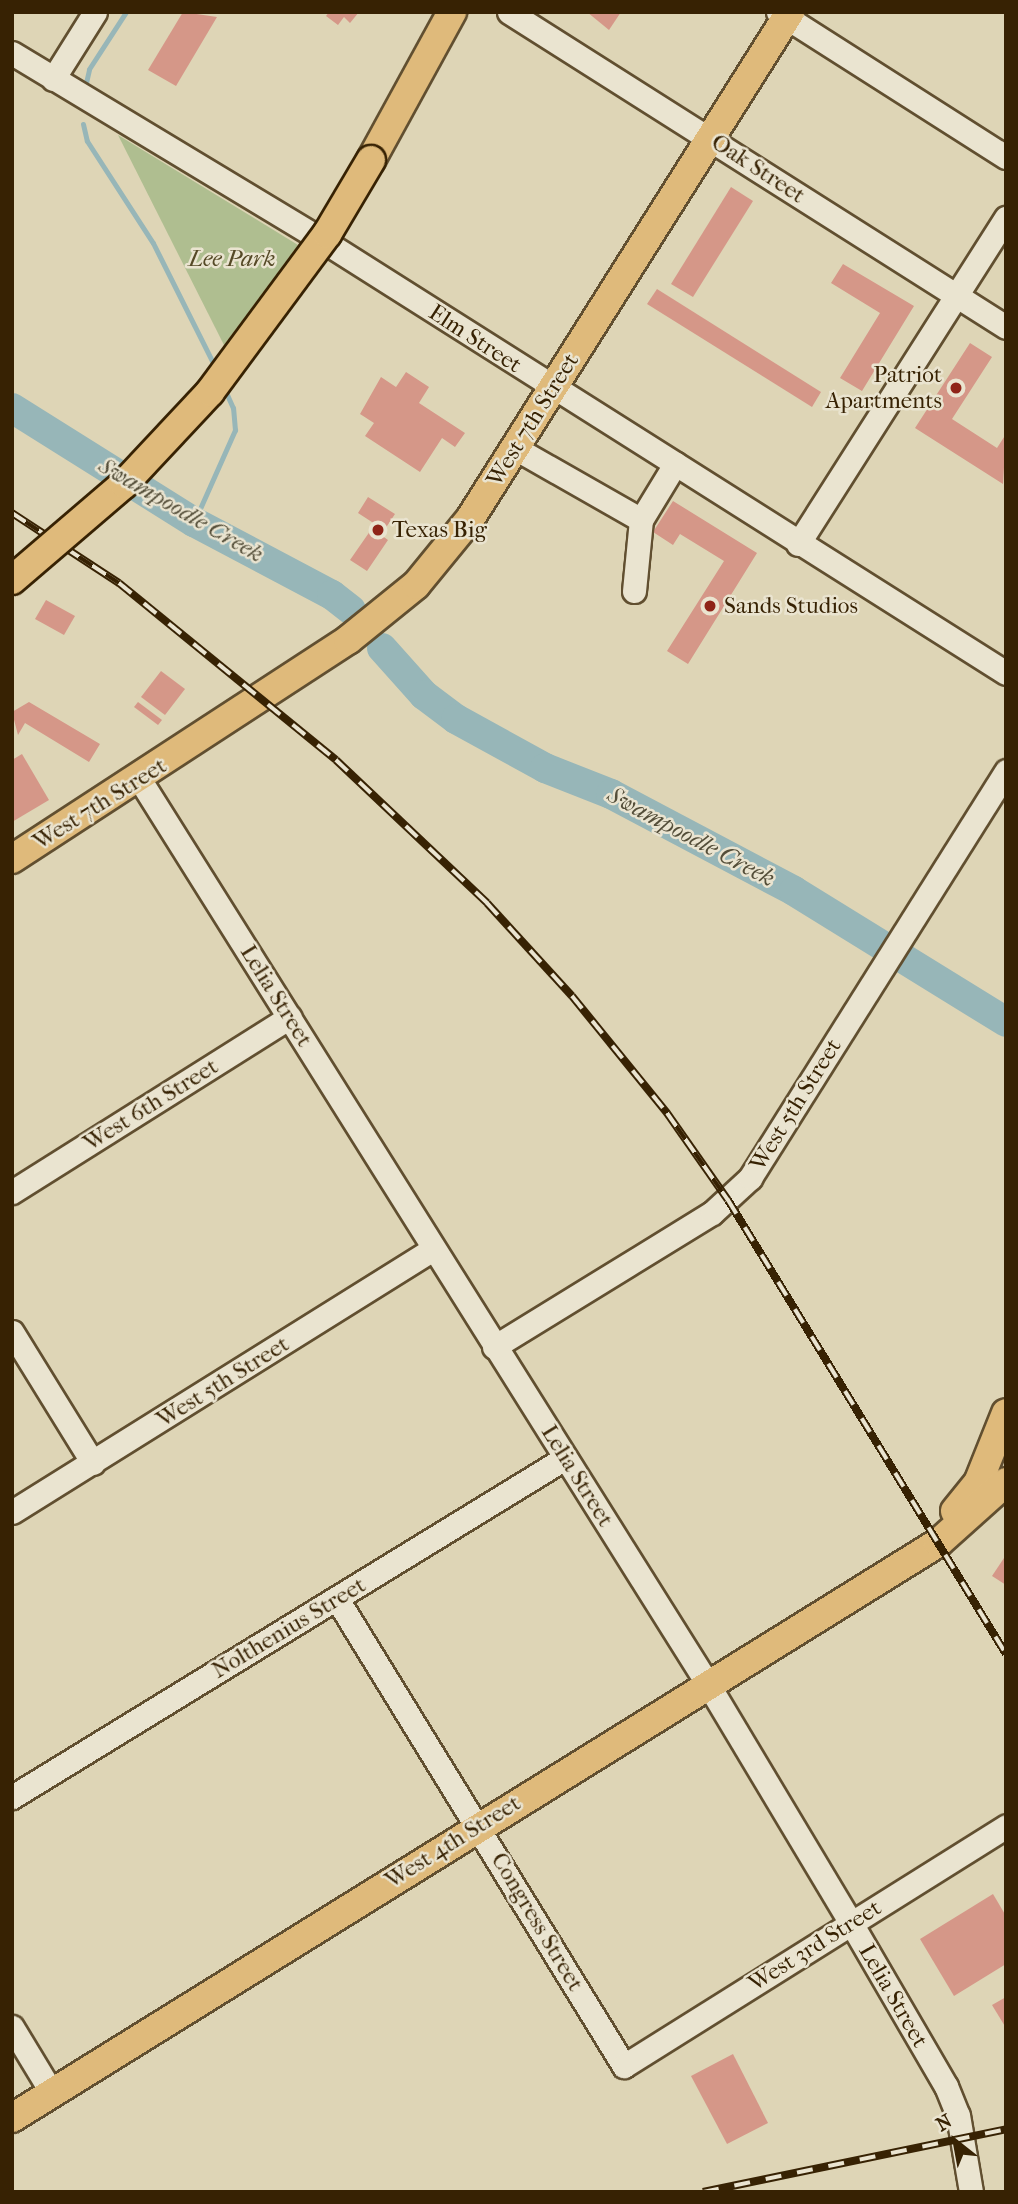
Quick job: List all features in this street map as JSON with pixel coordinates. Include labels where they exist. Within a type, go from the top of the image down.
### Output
[{"type":"main road","points":[[12,580],[124,484],[210,391],[304,268],[370,160],[452,12]]},
{"type":"main road","name":"West 7th Street","points":[[12,859],[140,780],[394,606],[470,519],[710,139],[785,14]]},
{"type":"main road","name":"West 4th Street","points":[[12,2118],[938,1543],[998,1483],[1006,1413]]},
{"type":"main road","points":[[998,1483],[1006,1442]]},
{"type":"main road","name":"West 4th Street","points":[[896,1570],[950,1518],[998,1483]]},
{"type":"street","points":[[53,79],[94,12]]},
{"type":"street","name":"Oak Street","points":[[509,12],[1006,327]]},
{"type":"street","points":[[785,14],[1006,157]]},
{"type":"street","name":"Elm Street","points":[[12,53],[314,235],[553,389],[1006,673]]},
{"type":"street","points":[[798,544],[1006,218]]},
{"type":"street","points":[[515,449],[641,520]]},
{"type":"street","points":[[634,592],[641,520],[675,464]]},
{"type":"street","name":"West 5th Street","points":[[494,1348],[728,1200],[750,1178],[1006,771]]},
{"type":"street","name":"Lelia Street","points":[[140,780],[290,1017],[432,1250],[709,1686],[851,1923],[946,2086],[958,2115],[971,2192]]},
{"type":"street","name":"West 6th Street","points":[[12,1192],[290,1017]]},
{"type":"street","name":"West 5th Street","points":[[12,1512],[432,1250]]},
{"type":"street","points":[[12,1332],[93,1463]]},
{"type":"street","name":"Nolthenius Street","points":[[12,1797],[565,1458]]},
{"type":"street","name":"Congress Street","points":[[337,1599],[479,1826],[624,2066]]},
{"type":"street","name":"West 3rd Street","points":[[624,2066],[1006,1826]]},
{"type":"street","points":[[12,2027],[52,2093]]},
{"type":"green space","name":"Lee Park","points":[[118,135],[298,245],[224,345]]},
{"type":"building","points":[[183,12],[217,17],[176,86],[148,70]]},
{"type":"building","points":[[329,12],[359,12],[350,23],[344,17],[338,25],[326,16]]},
{"type":"building","points":[[587,12],[621,12],[609,30]]},
{"type":"building","points":[[731,187],[753,201],[693,297],[671,284]]},
{"type":"building","points":[[843,264],[914,306],[862,391],[840,378],[880,313],[831,283]]},
{"type":"building","points":[[657,289],[821,392],[812,407],[647,304]]},
{"type":"building","name":"Patriot Apartments","points":[[970,343],[992,357],[952,419],[997,448],[1006,434],[1003,484],[915,428]]},
{"type":"building","points":[[406,372],[429,387],[419,403],[465,433],[455,447],[442,438],[420,472],[365,436],[374,423],[360,414],[381,377],[396,387]]},
{"type":"building","name":"Texas Big","points":[[368,497],[395,514],[381,535],[388,540],[367,571],[350,560],[375,524],[358,513]]},
{"type":"building","name":"Sands Studios","points":[[673,501],[757,553],[688,664],[667,651],[724,561],[680,534],[673,545],[653,532]]},
{"type":"building","points":[[46,600],[75,616],[64,635],[35,619]]},
{"type":"building","points":[[161,671],[185,689],[165,715],[141,697]]},
{"type":"building","points":[[29,702],[100,744],[89,762],[25,723],[18,735],[12,712]]},
{"type":"building","points":[[138,702],[162,720],[158,725],[134,707]]},
{"type":"building","points":[[22,754],[49,800],[12,822],[12,760]]},
{"type":"building","points":[[1006,1555],[1006,1585],[992,1576]]},
{"type":"building","points":[[993,1894],[1006,1916],[1006,1964],[954,1996],[920,1939]]},
{"type":"building","points":[[1006,1997],[1006,2028],[992,2005]]},
{"type":"building","points":[[733,2054],[768,2123],[727,2144],[691,2076]]},
{"type":"waterway","points":[[85,87],[89,69],[126,12]]},
{"type":"waterway","points":[[83,124],[87,141],[153,243],[216,369]]},
{"type":"waterway","points":[[194,522],[235,430],[233,408],[224,388]]},
{"type":"waterway","name":"Swampoodle Creek","points":[[12,408],[194,522],[332,595],[351,610]]},
{"type":"waterway","name":"Swampoodle Creek","points":[[382,648],[424,695],[456,719],[545,768],[611,794],[794,891],[1006,1022]]},
{"type":"railway","points":[[12,513],[119,583],[336,760],[487,903],[572,996],[667,1113],[728,1200],[1006,1654]]},
{"type":"railway","points":[[703,2192],[1006,2129]]},
{"type":"place","name":"Patriot Apartments","points":[[956,388]]},
{"type":"place","name":"Texas Big","points":[[378,530]]},
{"type":"place","name":"Sands Studios","points":[[710,606]]}]
